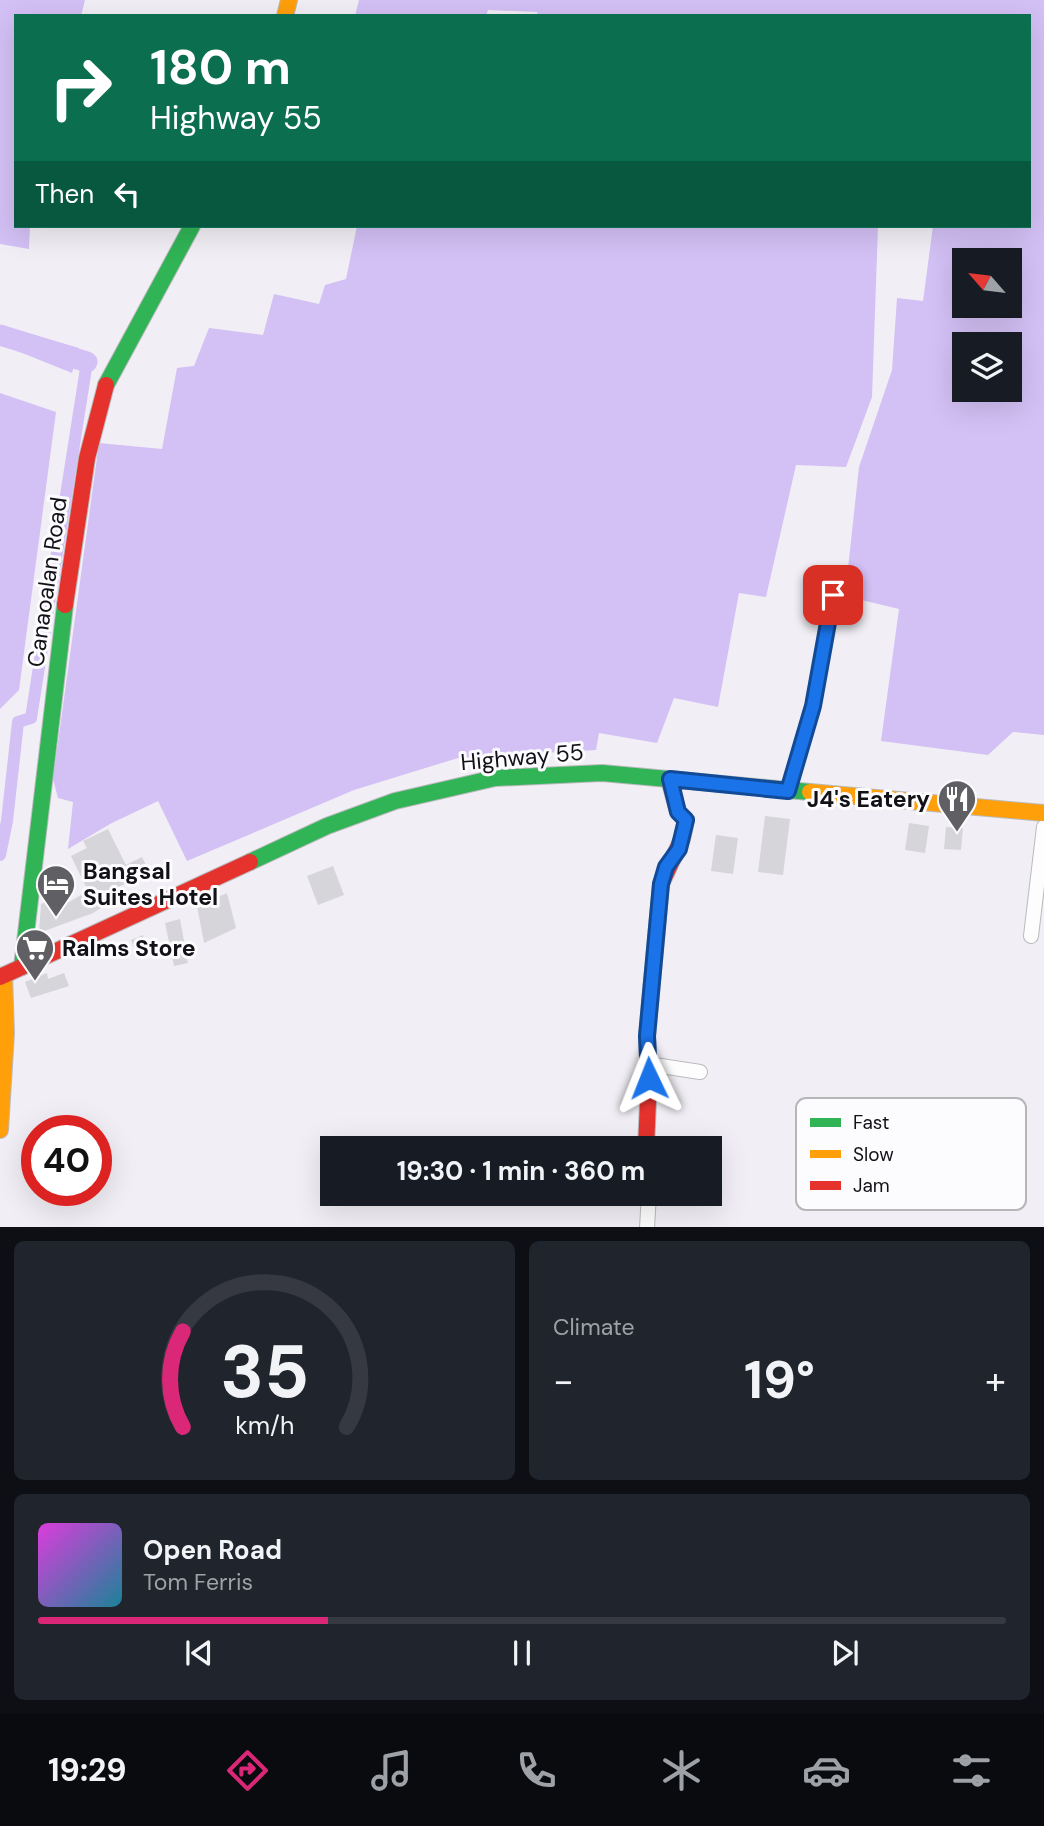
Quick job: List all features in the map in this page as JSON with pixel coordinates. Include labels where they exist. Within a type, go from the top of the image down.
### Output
[{"type":"main road","name":"Canaoalan Road","points":[[22,967],[28,886],[72,545],[97,414],[104,388],[191,228]]},
{"type":"main road","name":"Highway 55","points":[[2,976],[327,826],[396,801],[495,778],[602,773],[1044,813]]},
{"type":"main road","points":[[646,1136],[647,1036],[661,884],[666,867],[679,849],[686,820],[678,812],[670,779]]},
{"type":"main road","points":[[0,1130],[6,1033],[2,976]]},
{"type":"street","points":[[788,791],[813,706],[833,595]]},
{"type":"street","points":[[1031,936],[1044,827]]},
{"type":"street","points":[[648,1064],[700,1072]]},
{"type":"street","points":[[647,1227],[648,1206]]},
{"type":"shaded area","points":[[0,0],[85,0],[82,14],[14,14],[14,228],[30,228],[29,249],[0,244]]},
{"type":"shaded area","points":[[359,0],[1044,0],[1044,735],[1013,732],[988,755],[881,741],[899,609],[845,596],[859,467],[892,370],[897,298],[923,301],[933,228],[1031,228],[1031,14],[488,10],[487,14],[356,14]]},
{"type":"shaded area","points":[[357,228],[878,228],[872,397],[846,467],[796,465],[766,597],[739,593],[718,707],[674,698],[657,743],[599,733],[596,750],[458,758],[354,790],[187,861],[158,801],[110,824],[68,849],[73,802],[58,798],[53,779],[99,443],[162,449],[177,368],[194,366],[209,328],[263,335],[274,294],[319,304],[325,285],[346,279]]},
{"type":"shaded area","points":[[0,325],[79,348],[72,373],[0,344]]},
{"type":"shaded area","points":[[0,393],[56,412],[19,690],[0,709]]},
{"type":"building","points":[[765,816],[790,819],[783,875],[758,872]]},
{"type":"building","points":[[909,823],[929,826],[925,853],[905,850]]},
{"type":"building","points":[[946,827],[963,828],[961,850],[944,849]]},
{"type":"building","points":[[108,829],[126,865],[142,857],[150,873],[109,891],[114,900],[93,913],[39,933],[41,904],[58,897],[62,906],[88,891],[71,856],[87,848],[83,841]]},
{"type":"building","points":[[716,835],[738,838],[733,874],[711,871]]},
{"type":"building","points":[[333,866],[344,895],[318,905],[307,876]]},
{"type":"building","points":[[227,893],[236,928],[204,943],[197,906]]},
{"type":"building","points":[[180,919],[188,963],[174,966],[165,923]]},
{"type":"building","points":[[143,935],[150,953],[137,957],[131,940]]},
{"type":"building","points":[[47,973],[48,979],[64,973],[69,986],[31,998],[25,982]]},
{"type":"waterway","points":[[0,335],[87,362]]},
{"type":"waterway","points":[[0,855],[7,821],[18,722],[31,718],[87,362]]},
{"type":"traffic: fast","points":[[106,385],[191,228]]},
{"type":"traffic: fast","points":[[22,967],[65,605]]},
{"type":"traffic: fast","points":[[250,862],[327,826],[395,801],[495,778],[602,773],[810,792]]},
{"type":"traffic: slow","points":[[286,14],[289,0]]},
{"type":"traffic: slow","points":[[810,792],[1044,813]]},
{"type":"traffic: slow","points":[[0,1130],[6,1033],[4,975]]},
{"type":"traffic: jam","points":[[65,605],[87,458],[106,385]]},
{"type":"traffic: jam","points":[[647,1136],[649,1078],[647,1036],[661,884],[682,839],[686,820],[678,812],[669,779]]},
{"type":"traffic: jam","points":[[0,977],[250,862]]},
{"type":"place","name":"J4's Eatery","points":[[957,833]]},
{"type":"place","name":"Bangsal Suites Hotel","points":[[56,918]]},
{"type":"place","name":"Ralms Store","points":[[35,982]]},
{"type":"route","points":[[649,1078],[647,1036],[661,884],[666,867],[679,849],[686,820],[678,812],[670,779],[788,791],[813,706],[833,595]]}]
